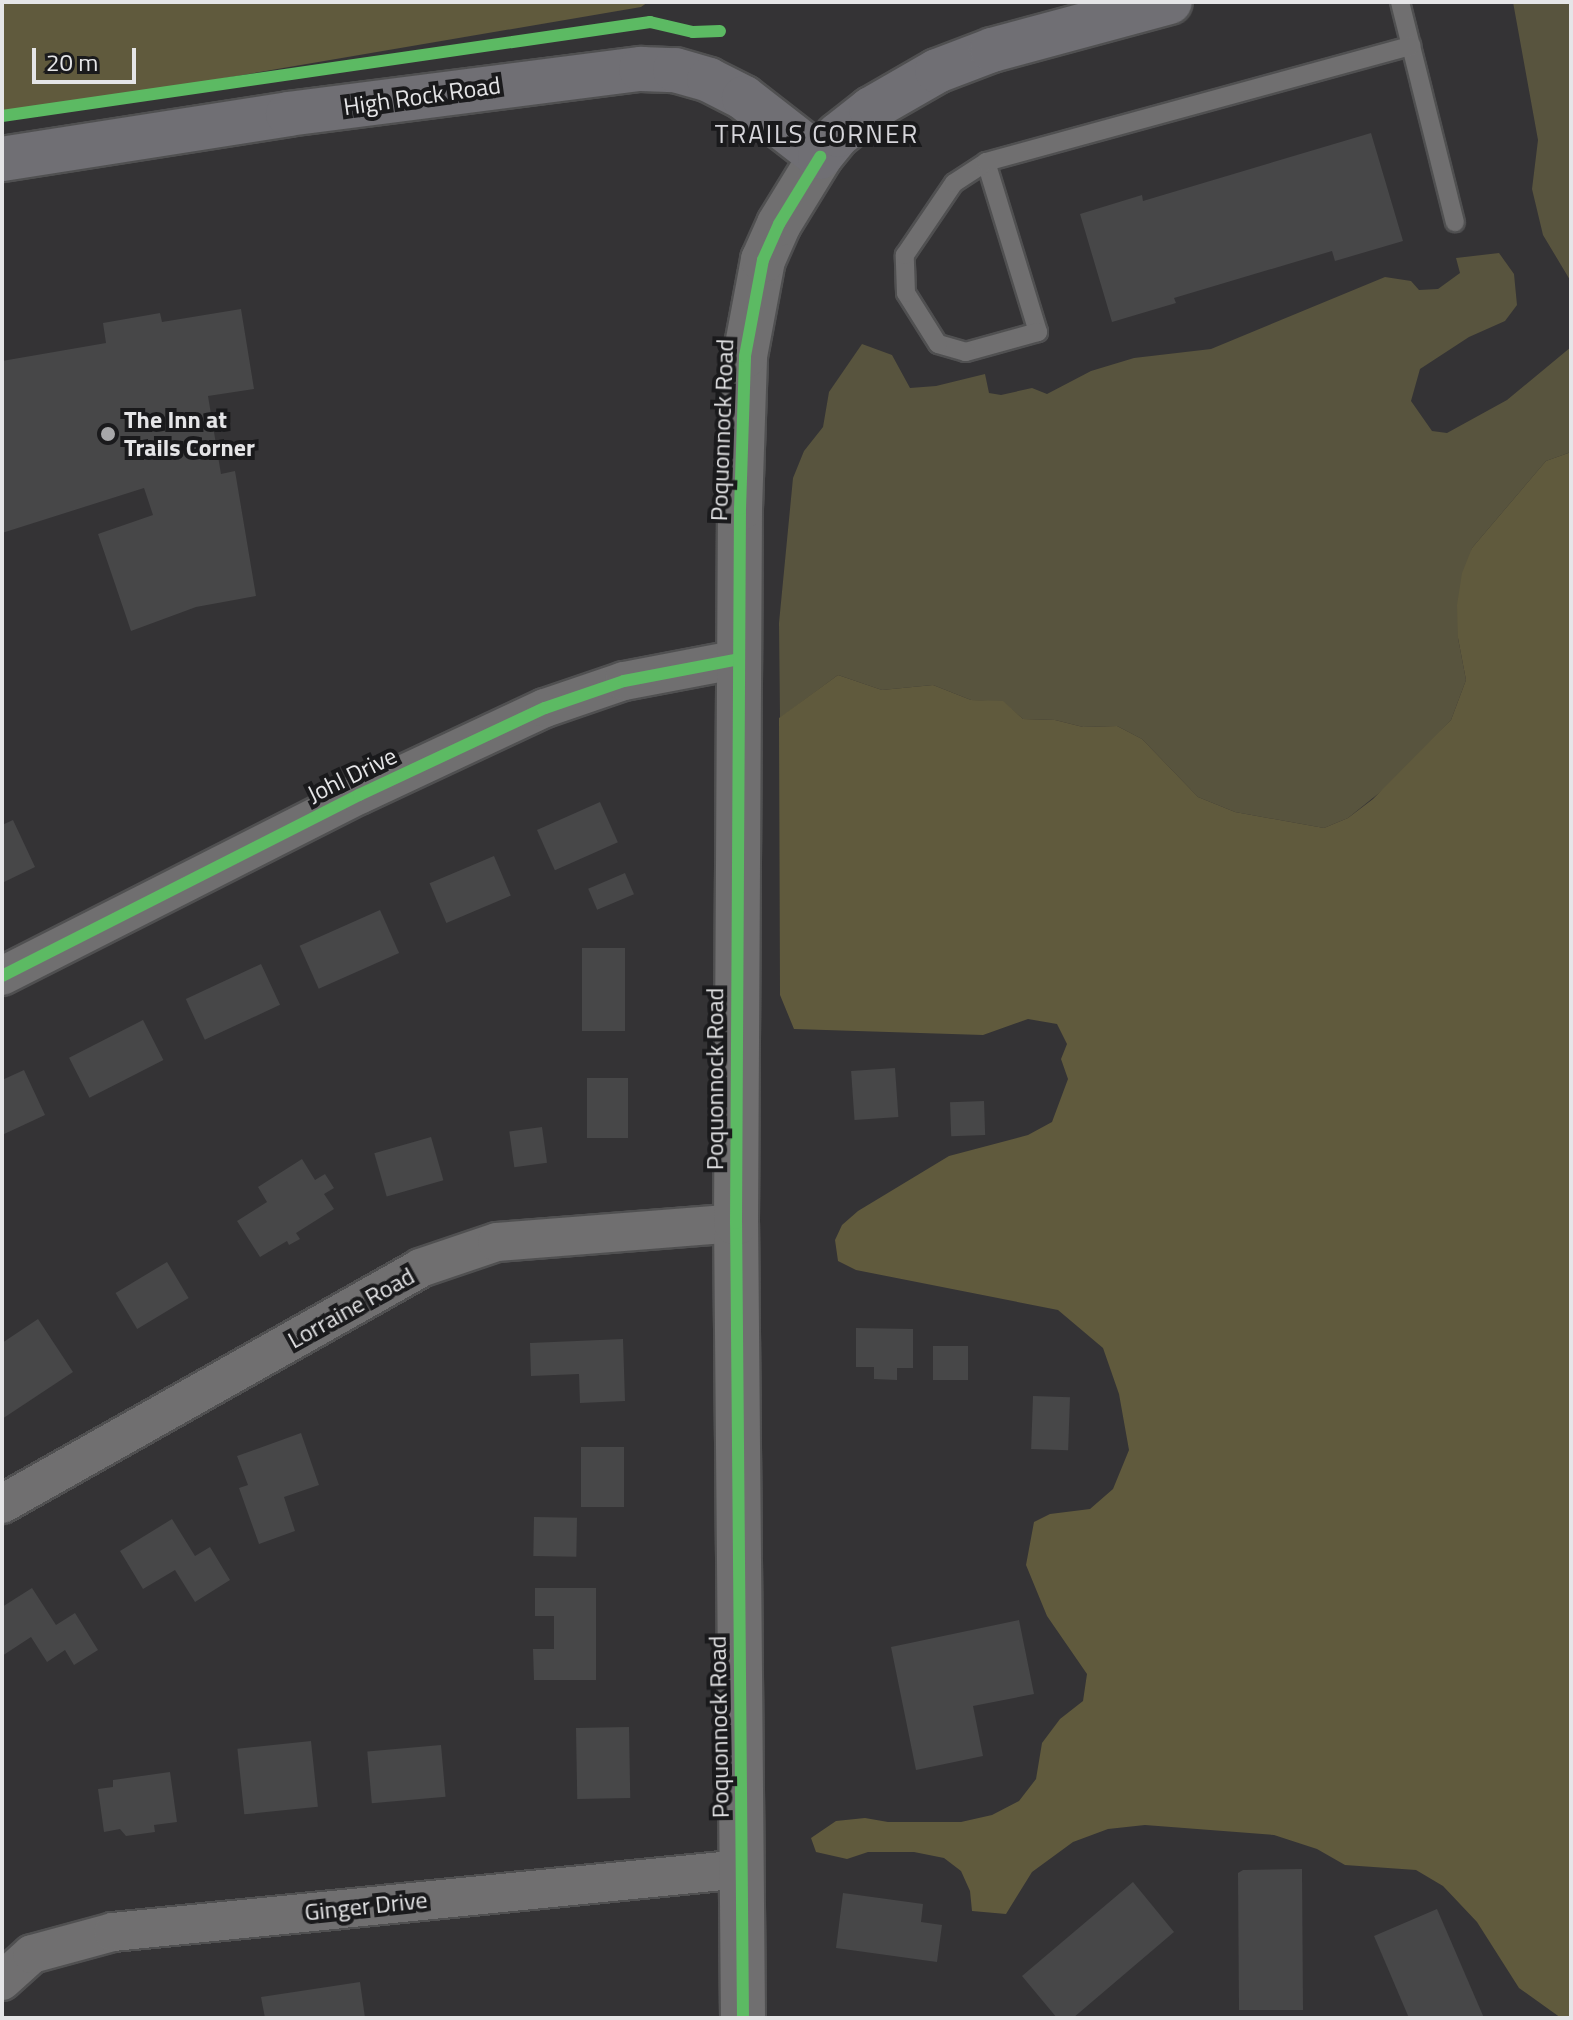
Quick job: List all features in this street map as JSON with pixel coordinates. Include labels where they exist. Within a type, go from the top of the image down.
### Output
[{"type":"main road","name":"Poquonnock Road","points":[[820,157],[838,135],[871,109],[937,71],[992,50],[1170,2]]},
{"type":"main road","name":"High Rock Road","points":[[2,159],[288,114],[641,69],[675,70],[709,80],[744,98],[820,157]]},
{"type":"street","name":"Poquonnock Road","points":[[743,2018],[736,1223],[740,509],[750,318],[757,279],[771,240],[820,157]]},
{"type":"street","name":"Johl Drive","points":[[2,976],[359,795],[545,708],[624,681],[739,659]]},
{"type":"street","name":"Lorraine Road","points":[[2,1504],[420,1268],[497,1242],[736,1223]]},
{"type":"street","name":"Ginger Drive","points":[[2,1981],[32,1954],[113,1932],[742,1869]]},
{"type":"lane","points":[[1400,2],[1455,222]]},
{"type":"lane","points":[[986,162],[1038,332],[966,352],[938,344],[906,293],[905,255],[954,183],[986,162],[1411,46]]},
{"type":"shaded area","points":[[2,2],[648,2],[641,7],[2,116]]},
{"type":"shaded area","points":[[1513,2],[1571,2],[1571,291],[1570,280],[1543,235],[1532,189],[1538,140]]},
{"type":"shaded area","points":[[1499,253],[1514,274],[1517,305],[1505,321],[1469,337],[1420,369],[1411,401],[1432,431],[1447,433],[1507,400],[1571,347],[1571,452],[1546,461],[1472,548],[1458,638],[1466,680],[1451,720],[1394,781],[1348,818],[1324,828],[1235,812],[1198,797],[1142,739],[1117,726],[1083,727],[1055,720],[1023,719],[1003,702],[971,700],[933,685],[882,690],[838,675],[780,718],[779,623],[793,478],[804,451],[823,427],[829,392],[862,344],[892,355],[910,388],[936,386],[985,374],[989,393],[1001,395],[1032,388],[1047,394],[1091,371],[1134,358],[1211,349],[1385,277],[1411,281],[1419,290],[1438,289],[1460,273],[1456,258]]},
{"type":"shaded area","points":[[1571,452],[1571,2018],[1561,2018],[1519,1988],[1477,1922],[1443,1886],[1416,1870],[1345,1865],[1317,1849],[1274,1835],[1145,1825],[1108,1829],[1073,1842],[1032,1872],[1006,1914],[972,1911],[970,1891],[961,1871],[944,1858],[914,1852],[868,1852],[847,1859],[816,1852],[811,1838],[836,1821],[865,1818],[888,1822],[961,1822],[992,1815],[1019,1801],[1036,1779],[1042,1743],[1060,1719],[1083,1701],[1087,1674],[1047,1616],[1026,1565],[1034,1522],[1050,1514],[1090,1509],[1113,1489],[1129,1450],[1119,1394],[1103,1348],[1058,1310],[856,1270],[838,1261],[835,1240],[842,1225],[858,1211],[949,1156],[1028,1135],[1052,1122],[1068,1079],[1061,1059],[1067,1044],[1057,1024],[1028,1019],[983,1035],[794,1029],[780,995],[779,718],[838,675],[882,690],[933,685],[971,700],[1003,701],[1023,719],[1055,720],[1083,727],[1117,726],[1142,739],[1198,797],[1235,812],[1324,828],[1348,818],[1373,799],[1451,720],[1466,680],[1458,638],[1457,605],[1462,573],[1472,548],[1546,461]]},
{"type":"building","points":[[1371,133],[1403,241],[1335,261],[1332,251],[1174,298],[1176,303],[1112,322],[1080,214],[1142,195],[1143,201]]},
{"type":"building","name":"The Inn at Trails Corner","points":[[241,309],[254,389],[208,396],[221,474],[235,471],[256,596],[196,607],[131,631],[98,534],[153,515],[144,488],[2,533],[2,361],[106,343],[103,323],[160,313],[162,322]]},
{"type":"building","points":[[600,802],[618,842],[555,870],[537,830]]},
{"type":"building","points":[[13,820],[35,867],[2,883],[2,825]]},
{"type":"building","points":[[494,856],[511,896],[446,923],[430,883]]},
{"type":"building","points":[[625,873],[634,894],[597,910],[588,889]]},
{"type":"building","points":[[380,910],[399,953],[319,989],[300,946]]},
{"type":"building","points":[[582,948],[625,948],[625,1031],[582,1031]]},
{"type":"building","points":[[261,964],[280,1005],[205,1040],[186,999]]},
{"type":"building","points":[[143,1020],[163,1060],[89,1098],[69,1058]]},
{"type":"building","points":[[895,1068],[898,1117],[855,1120],[851,1071]]},
{"type":"building","points":[[24,1070],[45,1115],[2,1135],[2,1080]]},
{"type":"building","points":[[587,1078],[628,1078],[628,1138],[587,1138]]},
{"type":"building","points":[[984,1101],[985,1135],[951,1136],[950,1102]]},
{"type":"building","points":[[542,1127],[547,1163],[514,1167],[509,1132]]},
{"type":"building","points":[[431,1137],[443,1180],[387,1197],[374,1153]]},
{"type":"building","points":[[302,1159],[315,1180],[325,1174],[334,1188],[324,1194],[334,1209],[296,1233],[300,1239],[289,1245],[287,1241],[260,1257],[237,1221],[267,1202],[258,1187]]},
{"type":"building","points":[[167,1262],[189,1298],[137,1329],[116,1293]]},
{"type":"building","points":[[38,1319],[73,1372],[2,1419],[2,1343]]},
{"type":"building","points":[[856,1328],[913,1329],[913,1368],[897,1368],[897,1380],[874,1379],[874,1367],[856,1367]]},
{"type":"building","points":[[623,1339],[625,1401],[580,1403],[579,1374],[531,1376],[530,1343]]},
{"type":"building","points":[[933,1346],[968,1346],[968,1380],[933,1380]]},
{"type":"building","points":[[1033,1396],[1070,1397],[1068,1450],[1031,1449]]},
{"type":"building","points":[[301,1433],[319,1485],[284,1497],[295,1531],[259,1544],[239,1488],[248,1485],[237,1456]]},
{"type":"building","points":[[581,1447],[624,1447],[624,1507],[581,1507]]},
{"type":"building","points":[[534,1517],[577,1518],[576,1557],[533,1556]]},
{"type":"building","points":[[172,1519],[195,1556],[210,1547],[230,1580],[195,1602],[175,1570],[143,1589],[120,1551]]},
{"type":"building","points":[[32,1588],[56,1625],[75,1613],[98,1650],[74,1665],[65,1650],[47,1662],[31,1637],[2,1656],[2,1607]]},
{"type":"building","points":[[535,1588],[596,1588],[596,1680],[534,1680],[533,1649],[554,1649],[554,1616],[535,1616]]},
{"type":"building","points":[[1019,1620],[1034,1694],[973,1706],[983,1756],[916,1770],[891,1647]]},
{"type":"building","points":[[629,1727],[630,1798],[577,1799],[576,1728]]},
{"type":"building","points":[[311,1741],[318,1807],[244,1814],[237,1749]]},
{"type":"building","points":[[441,1745],[446,1797],[372,1803],[367,1751]]},
{"type":"building","points":[[170,1772],[177,1822],[154,1825],[155,1832],[126,1836],[120,1829],[104,1832],[98,1789],[113,1787],[113,1780]]},
{"type":"building","points":[[1302,1869],[1303,2010],[1239,2010],[1238,1873],[1243,1870]]},
{"type":"building","points":[[1133,1882],[1174,1932],[1073,2018],[1057,2018],[1022,1976]]},
{"type":"building","points":[[843,1893],[923,1904],[921,1922],[942,1925],[937,1962],[836,1948]]},
{"type":"building","points":[[1437,1909],[1484,2018],[1409,2018],[1374,1936]]},
{"type":"building","points":[[360,1982],[365,2018],[265,2018],[261,1997]]},
{"type":"cycle path","points":[[2,116],[650,22],[693,32],[720,31]]},
{"type":"cycle path","points":[[743,2018],[736,1223],[740,509],[745,356],[763,260],[779,224],[820,157]]},
{"type":"cycle path","points":[[2,976],[359,795],[545,708],[624,681],[739,659]]},
{"type":"place","name":"The Inn at Trails Corner","points":[[108,434]]},
{"type":"district","name":"TRAILS CORNER","points":[[817,134]]}]
